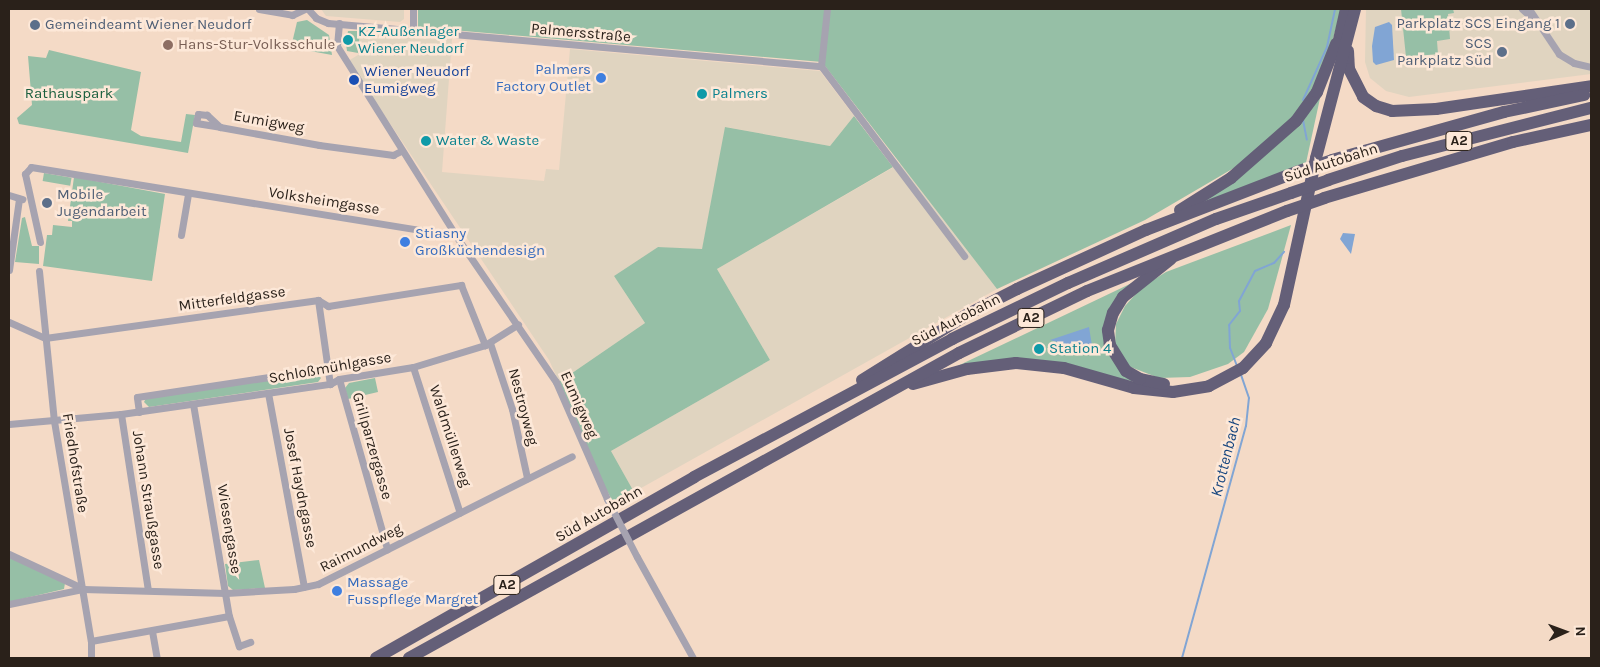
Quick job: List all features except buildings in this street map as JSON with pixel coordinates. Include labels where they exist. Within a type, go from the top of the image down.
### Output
[{"type":"highway","points":[[1248,358],[1277,304],[1346,9]]},
{"type":"highway","points":[[1355,9],[1348,52],[1354,84],[1370,102],[1392,111],[1436,109],[1591,86]]},
{"type":"highway","points":[[888,391],[967,369],[1016,364],[1064,368],[1153,391],[1192,390],[1232,371],[1248,358],[1273,331],[1284,305],[1316,158],[1352,24]]},
{"type":"highway","points":[[1146,230],[1231,178],[1296,121],[1307,107],[1324,76],[1340,32]]},
{"type":"highway","points":[[839,397],[877,368],[968,314],[1146,230],[1332,160],[1504,112],[1591,93]]},
{"type":"highway","name":"Süd Autobahn","points":[[376,658],[839,397],[1068,283],[1216,219],[1291,192],[1402,156],[1591,108]]},
{"type":"highway","name":"Süd Autobahn","points":[[409,658],[888,391],[1087,291],[1178,252],[1324,198],[1476,152],[1591,125]]},
{"type":"highway","points":[[1178,252],[1123,297],[1113,313],[1108,330],[1110,346],[1126,371],[1155,383],[1190,383],[1232,371]]},
{"type":"street","points":[[259,9],[292,15],[307,9],[321,21],[339,23]]},
{"type":"street","points":[[413,9],[413,30]]},
{"type":"street","points":[[827,9],[821,66],[964,256]]},
{"type":"street","points":[[1522,9],[1534,19]]},
{"type":"street","points":[[1529,9],[1558,54],[1574,63],[1591,67]]},
{"type":"street","name":"Palmersstraße","points":[[339,23],[821,66]]},
{"type":"street","name":"Eumigweg","points":[[339,23],[337,46],[456,236],[556,382],[607,499],[693,658]]},
{"type":"street","name":"Eumigweg","points":[[220,127],[392,155],[401,151]]},
{"type":"street","name":"Volksheimgasse","points":[[30,200],[25,174],[31,167],[456,236]]},
{"type":"street","points":[[181,235],[188,194]]},
{"type":"street","points":[[9,195],[30,200],[40,242]]},
{"type":"street","points":[[9,270],[19,198]]},
{"type":"street","name":"Friedhofstraße","points":[[39,271],[54,421],[83,588],[91,641],[91,658]]},
{"type":"street","name":"Mitterfeldgasse","points":[[45,338],[318,300],[328,306],[460,285]]},
{"type":"street","name":"Nestroyweg","points":[[460,285],[488,344],[512,409],[527,478]]},
{"type":"street","name":"Grillparzergasse","points":[[318,300],[330,384]]},
{"type":"street","points":[[9,322],[45,338]]},
{"type":"street","name":"Schloßmühlgasse","points":[[9,424],[139,412],[330,384],[339,380],[413,367],[488,344],[518,324]]},
{"type":"street","name":"Waldmüllerweg","points":[[413,367],[460,513]]},
{"type":"street","name":"Schloßmühlgasse","points":[[139,412],[137,397],[328,368]]},
{"type":"street","name":"Grillparzergasse","points":[[339,380],[387,549]]},
{"type":"street","name":"Josef Haydngasse","points":[[268,393],[304,587]]},
{"type":"street","name":"Wiesengasse","points":[[193,404],[229,616],[239,646],[250,642]]},
{"type":"street","name":"Johann Straußgasse","points":[[121,414],[148,590]]},
{"type":"street","name":"Raimundweg","points":[[83,588],[226,593],[304,587],[332,580],[387,549],[572,456]]},
{"type":"street","points":[[9,554],[83,588]]},
{"type":"street","points":[[9,604],[83,588]]},
{"type":"street","points":[[91,641],[229,616]]},
{"type":"street","points":[[152,631],[157,658]]},
{"type":"shaded area","points":[[321,9],[404,9],[404,19],[400,22],[326,16]]},
{"type":"shaded area","points":[[1366,9],[1591,9],[1591,74],[1409,97],[1386,91],[1370,78],[1365,62]]},
{"type":"shaded area","points":[[360,31],[452,39],[442,172],[544,181],[546,169],[559,170],[570,49],[820,71],[854,116],[830,146],[726,127],[702,250],[658,247],[614,276],[645,323],[559,382],[549,360],[348,61],[358,55]]},
{"type":"shaded area","points":[[901,163],[997,289],[634,492],[611,451],[770,360],[717,269]]},
{"type":"green space","points":[[418,9],[1341,9],[1328,58],[1314,90],[1294,118],[1239,165],[1145,220],[997,289],[822,62],[418,27]]},
{"type":"green space","points":[[1401,9],[1453,9],[1454,13],[1448,14],[1450,39],[1437,41],[1438,54],[1406,57]]},
{"type":"green space","points":[[307,20],[329,35],[332,55],[299,49],[292,43],[297,22]]},
{"type":"green space","points":[[348,31],[360,31],[358,53],[347,51],[346,44],[350,44],[351,38],[347,37]]},
{"type":"green space","name":"Rathauspark","points":[[49,50],[141,72],[131,130],[141,136],[181,142],[186,114],[195,115],[188,153],[19,124],[17,118],[32,105],[28,56],[46,58]]},
{"type":"green space","points":[[1322,89],[1306,163],[1201,203]]},
{"type":"green space","points":[[854,116],[893,167],[717,269],[770,360],[611,451],[634,492],[614,504],[578,435],[559,382],[645,323],[614,276],[658,247],[702,249],[725,127],[830,146]]},
{"type":"green space","points":[[44,173],[72,178],[70,186],[43,181]]},
{"type":"green space","points":[[74,177],[165,194],[152,281],[43,266],[47,235],[52,235],[53,225],[72,227],[72,221],[68,221]]},
{"type":"green space","points":[[25,217],[32,246],[39,246],[39,264],[15,262],[22,218]]},
{"type":"green space","points":[[1291,225],[1268,309],[1244,352],[1228,364],[1190,377],[1159,378],[1128,366],[1115,345],[1116,324],[1125,306],[1142,287],[1166,272]]},
{"type":"green space","points":[[1134,282],[1110,315],[1113,358],[1159,388],[1065,365],[949,370]]},
{"type":"green space","points":[[316,373],[321,378],[318,382],[149,407],[144,402],[146,398]]},
{"type":"green space","points":[[375,378],[378,392],[348,399],[345,388],[349,383]]},
{"type":"green space","points":[[9,556],[65,583],[64,589],[9,602]]},
{"type":"green space","points":[[259,560],[265,588],[233,590],[228,586],[225,564]]},
{"type":"water","points":[[1389,22],[1392,25],[1394,60],[1376,65],[1373,62],[1372,46],[1375,27]]},
{"type":"water","points":[[1343,233],[1355,234],[1351,254],[1340,239]]},
{"type":"water","points":[[1089,327],[1093,352],[1050,340]]},
{"type":"waterway","name":"Krottenbach","points":[[1303,100],[1327,47],[1335,9]]},
{"type":"waterway","name":"Krottenbach","points":[[1303,120],[1307,140]]},
{"type":"waterway","name":"Krottenbach","points":[[1237,366],[1230,348],[1229,325],[1240,311],[1239,301],[1255,271],[1274,263],[1284,252]]},
{"type":"waterway","name":"Krottenbach","points":[[1182,658],[1246,426],[1249,398],[1241,375]]},
{"type":"place","name":"Parkplatz SCS Eingang 1","points":[[1570,24]]},
{"type":"place","name":"Gemeindeamt Wiener Neudorf","points":[[35,25]]},
{"type":"place","name":"KZ-Außenlager Wiener Neudorf","points":[[348,40]]},
{"type":"place","name":"Hans-Stur-Volksschule","points":[[168,45]]},
{"type":"place","name":"SCS Parkplatz Süd","points":[[1502,52]]},
{"type":"place","name":"Palmers Factory Outlet","points":[[601,78]]},
{"type":"place","name":"Wiener Neudorf Eumigweg","points":[[354,80]]},
{"type":"place","name":"Palmers","points":[[702,94]]},
{"type":"place","name":"Water & Waste","points":[[426,141]]},
{"type":"place","name":"Mobile Jugendarbeit","points":[[47,203]]},
{"type":"place","name":"Stiasny Großküchendesign","points":[[405,242]]},
{"type":"place","name":"Station 4","points":[[1039,349]]},
{"type":"place","name":"Massage Fusspflege Margret","points":[[337,591]]}]
